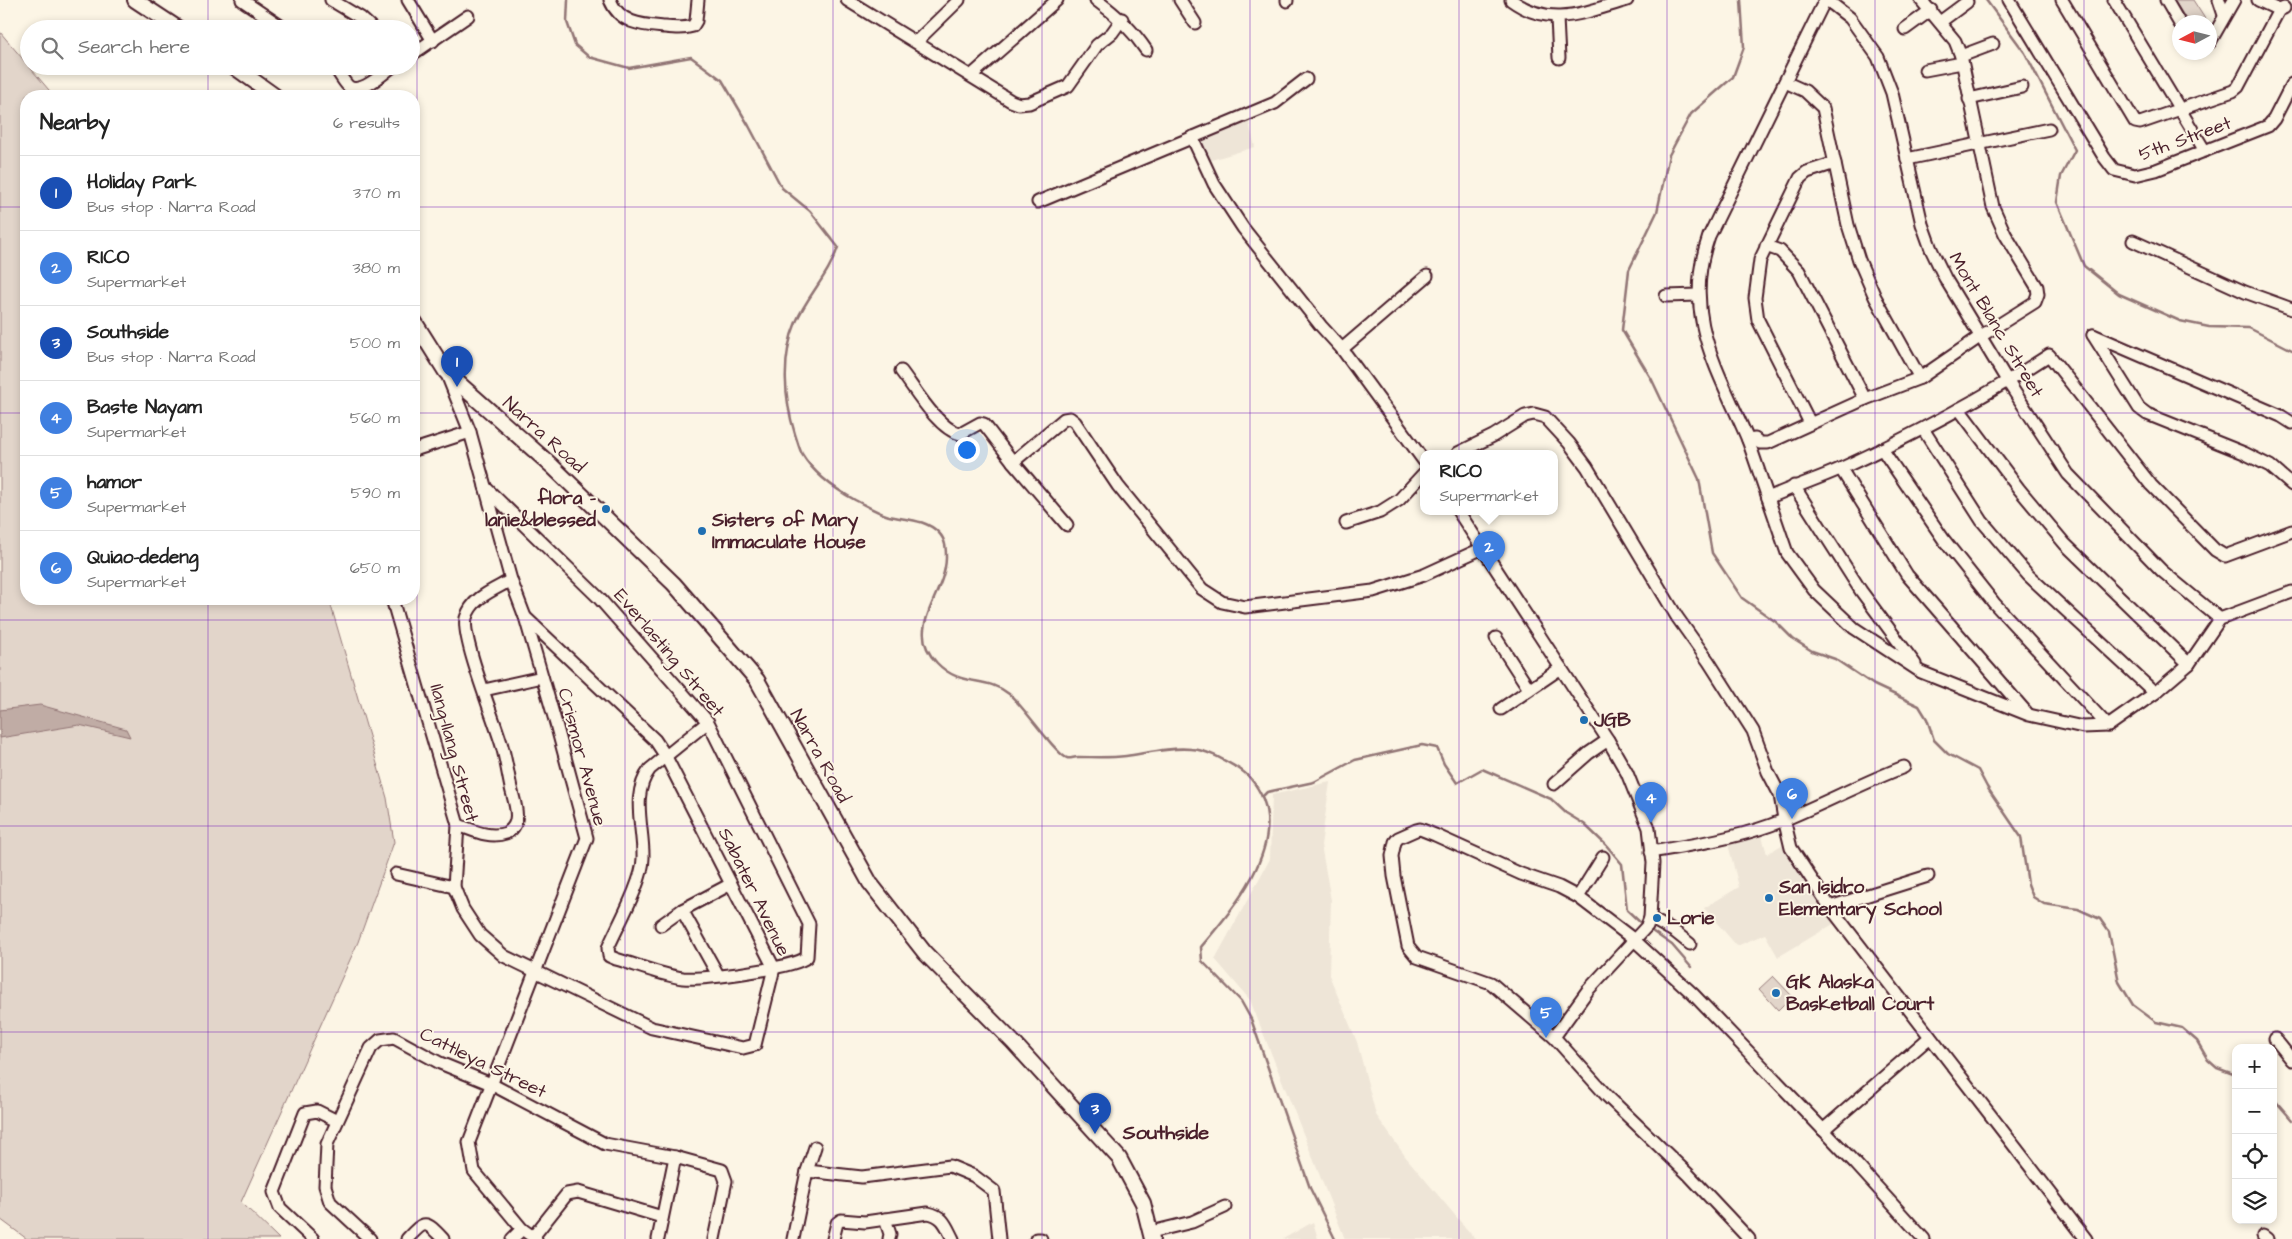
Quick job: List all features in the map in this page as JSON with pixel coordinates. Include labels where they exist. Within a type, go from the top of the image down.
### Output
[{"type":"street","points":[[135,0],[165,20]]},
{"type":"street","points":[[242,0],[272,20]]},
{"type":"street","points":[[331,0],[363,20]]},
{"type":"street","points":[[408,0],[433,40]]},
{"type":"street","points":[[610,0],[615,10],[631,22],[640,25],[681,28],[693,26],[696,21],[698,0]]},
{"type":"street","points":[[847,0],[917,41],[1010,101],[1029,103],[1068,86],[1097,45],[1112,33],[1122,19]]},
{"type":"street","points":[[917,41],[955,4],[941,0]]},
{"type":"street","points":[[972,76],[1057,0]]},
{"type":"street","points":[[1096,0],[1122,19],[1135,32],[1146,50]]},
{"type":"street","points":[[1180,0],[1195,23]]},
{"type":"street","points":[[1511,0],[1535,14],[1556,18],[1579,14],[1626,0]]},
{"type":"street","points":[[1826,0],[1709,236],[1703,253],[1698,295],[1701,324],[1710,353],[1748,440],[1787,552],[1814,590],[1854,628],[1920,672],[2029,715],[2083,727],[2108,726],[2155,693],[2189,664],[2220,619],[2292,592]]},
{"type":"street","name":"Mont Blanc Street","points":[[1826,0],[1850,18],[1878,58],[1892,93],[1922,224],[1931,249],[1945,278],[2008,382],[2068,474],[2162,571],[2220,619]]},
{"type":"street","points":[[1748,440],[1755,439],[1760,443],[1768,443],[1865,399],[1920,378],[2035,302],[2038,294],[2037,288],[1993,207],[1962,59],[1955,41],[1921,0]]},
{"type":"street","name":"5th Street","points":[[2009,0],[2104,158],[2114,170],[2135,175],[2156,170],[2268,126],[2274,119],[2292,84]]},
{"type":"street","points":[[2062,0],[2134,122],[2145,123],[2233,91],[2238,87],[2281,9],[2258,0]]},
{"type":"street","points":[[2114,0],[2205,151]]},
{"type":"street","points":[[2166,0],[2175,15]]},
{"type":"street","points":[[2219,0],[2224,15]]},
{"type":"street","points":[[2217,28],[2234,0]]},
{"type":"street","points":[[1940,22],[1967,2]]},
{"type":"street","points":[[1905,29],[1930,10]]},
{"type":"street","points":[[420,49],[468,16]]},
{"type":"street","points":[[1556,18],[1559,58]]},
{"type":"street","points":[[1925,70],[1962,59],[1994,44]]},
{"type":"street","points":[[246,75],[267,90]]},
{"type":"street","points":[[341,75],[350,88],[355,89],[366,85],[381,75]]},
{"type":"street","points":[[1038,202],[1275,103],[1306,79]]},
{"type":"street","points":[[1785,82],[1805,91],[1823,108],[1848,225],[1859,260],[1875,297],[1920,378]]},
{"type":"street","points":[[1969,99],[2022,86]]},
{"type":"street","points":[[1907,159],[2049,129]]},
{"type":"street","points":[[1192,137],[1214,184],[1244,228],[1342,350],[1420,456]]},
{"type":"street","points":[[1810,424],[1758,320],[1755,298],[1756,281],[1760,260],[1800,178],[1807,172],[1834,163]]},
{"type":"street","points":[[2133,241],[2245,292],[2292,309]]},
{"type":"street","points":[[1766,246],[1780,251],[1799,271],[1865,399]]},
{"type":"street","points":[[1342,350],[1427,276]]},
{"type":"street","points":[[1666,296],[1698,295]]},
{"type":"street","name":"Narra Road","points":[[420,331],[446,372],[552,466],[674,584],[757,680],[870,883],[925,953],[1013,1042],[1119,1158],[1143,1204],[1152,1235]]},
{"type":"street","points":[[2292,423],[2281,416],[2093,334],[2139,408],[2147,414],[2244,453],[2270,466],[2292,485]]},
{"type":"street","points":[[1768,498],[1794,486],[1841,469],[1923,429],[2008,382],[2049,355],[2151,485],[2215,550],[2225,556],[2292,531]]},
{"type":"street","points":[[901,371],[940,422],[951,432],[960,434],[980,424],[984,424],[1013,462],[1067,525]]},
{"type":"street","name":"Crismor Avenue","points":[[446,372],[470,432],[512,580],[525,617],[587,838],[469,1142],[474,1171],[522,1229],[534,1238]]},
{"type":"street","points":[[1960,409],[2019,489],[2064,544],[2189,664]]},
{"type":"street","points":[[1464,450],[1493,436],[1525,416],[1534,414],[1545,417],[1558,429],[1586,468],[1676,617],[1709,662],[1752,731],[1765,765],[1780,795],[1791,848],[1830,907],[2086,1239]]},
{"type":"street","points":[[1013,462],[1064,419],[1070,418],[1075,422],[1118,486],[1202,589],[1222,602],[1244,607],[1373,591],[1424,575],[1483,548]]},
{"type":"street","points":[[1923,429],[1982,520],[2028,574],[2155,693]]},
{"type":"street","points":[[420,448],[470,432]]},
{"type":"street","points":[[1882,448],[1944,540],[1994,603],[2108,726]]},
{"type":"street","points":[[1841,469],[1907,575],[2029,715]]},
{"type":"street","points":[[1346,523],[1380,512],[1399,500],[1420,477]]},
{"type":"street","points":[[1794,486],[1861,591],[1920,672]]},
{"type":"street","name":"Everlasting Street","points":[[485,487],[599,598],[708,722],[810,924],[807,957],[803,961],[774,968]]},
{"type":"street","points":[[1461,515],[1608,740],[1638,799],[1649,828],[1652,852],[1647,924],[1588,990],[1554,1037]]},
{"type":"street","points":[[458,825],[488,836],[506,832],[512,828],[516,818],[516,807],[502,746],[469,645],[465,620],[472,603],[512,580]]},
{"type":"street","name":"Ilang-Ilang Street","points":[[394,605],[458,825],[454,888],[463,909],[480,935],[504,956],[536,972]]},
{"type":"street","name":"Sabater Avenue","points":[[525,617],[655,740],[665,755],[774,968],[755,1044],[743,1048],[652,1028],[536,972]]},
{"type":"street","points":[[1496,638],[1529,689]]},
{"type":"street","points":[[1501,709],[1561,668]]},
{"type":"street","points":[[484,690],[542,677]]},
{"type":"street","points":[[708,722],[665,755],[642,778],[639,790],[644,860],[633,894],[608,948],[609,956],[683,978],[774,968]]},
{"type":"street","points":[[1554,784],[1589,753],[1608,740]]},
{"type":"street","points":[[1652,852],[1723,840],[1784,819],[1854,787],[1904,767]]},
{"type":"street","points":[[1749,1239],[1688,1174],[1607,1096],[1554,1037],[1491,983],[1417,957],[1411,952],[1408,946],[1394,876],[1392,856],[1395,842],[1405,833],[1420,829],[1521,874],[1559,887],[1578,897],[1633,939],[1693,994],[1924,1239]]},
{"type":"street","points":[[1578,897],[1603,857]]},
{"type":"street","points":[[396,874],[454,888]]},
{"type":"street","points":[[1830,907],[1928,876]]},
{"type":"street","points":[[661,925],[682,910],[731,884]]},
{"type":"street","points":[[682,910],[718,975]]},
{"type":"street","points":[[1647,924],[1675,932],[1690,944]]},
{"type":"street","points":[[1823,1130],[1930,1037]]},
{"type":"street","name":"Cattleya Street","points":[[370,1239],[330,1202],[325,1186],[327,1144],[370,1048],[380,1040],[394,1038],[440,1063],[491,1084],[605,1144],[674,1157],[722,1170],[726,1181],[714,1239]]},
{"type":"street","points":[[2275,1039],[2292,1060]]},
{"type":"street","points":[[312,1239],[280,1208],[274,1192],[305,1113],[310,1110],[317,1111],[337,1121]]},
{"type":"street","points":[[793,1239],[806,1171],[815,1147]]},
{"type":"street","points":[[658,1239],[674,1157]]},
{"type":"street","points":[[806,1171],[862,1177],[950,1166],[974,1176],[994,1191],[999,1239]]},
{"type":"street","points":[[534,1238],[567,1194],[572,1192],[578,1192],[662,1217]]},
{"type":"street","points":[[1152,1235],[1183,1225],[1225,1207]]},
{"type":"street","points":[[834,1239],[836,1223],[841,1220],[865,1222],[928,1213],[937,1215],[943,1220],[953,1239]]},
{"type":"street","points":[[885,1219],[890,1234],[889,1239]]},
{"type":"street","points":[[407,1239],[420,1225],[425,1223],[443,1239]]},
{"type":"street","points":[[512,1239],[522,1229]]},
{"type":"street","points":[[1036,1239],[1041,1239]]},
{"type":"shaded area","points":[[2174,0],[2193,0],[2203,15],[2184,15]]},
{"type":"shaded area","points":[[0,32],[20,56],[20,75],[36,75],[49,90],[20,90],[20,605],[331,605],[387,798],[394,842],[358,942],[241,1202],[279,1239],[27,1239],[0,1219]]},
{"type":"shaded area","points":[[1248,118],[1255,147],[1208,161],[1199,139]]},
{"type":"shaded area","points":[[40,705],[126,729],[130,737],[79,725],[0,738],[0,710]]},
{"type":"shaded area","points":[[1330,782],[1321,845],[1331,900],[1329,975],[1357,1042],[1376,1115],[1405,1156],[1475,1239],[1345,1239],[1250,1000],[1215,959],[1270,859],[1272,795]]},
{"type":"shaded area","name":"San Isidro Elementary School","points":[[1761,833],[1767,854],[1785,843],[1794,864],[1835,923],[1778,957],[1765,934],[1737,946],[1704,908],[1739,887],[1728,844]]},
{"type":"shaded area","name":"GK Alaska Basketball Court","points":[[1773,976],[1792,996],[1778,1010],[1759,989]]},
{"type":"shaded area","points":[[1313,1222],[1318,1239],[1283,1239]]},
{"type":"waterway","points":[[568,0],[567,22],[575,45],[589,57],[629,68],[691,57],[722,80],[782,188],[810,211],[838,247],[829,267],[801,312],[791,335],[786,364],[788,407],[791,421],[802,454],[813,468],[833,486],[847,496],[876,511],[928,525],[934,528],[941,536],[946,552],[944,572],[928,612],[924,637],[928,650],[937,663],[955,676],[991,685],[1009,694],[1023,708],[1056,749],[1067,758],[1120,757],[1175,749],[1197,750],[1214,755],[1241,770],[1252,780],[1258,789],[1263,799],[1267,819],[1266,839],[1260,859],[1240,898],[1201,947],[1202,961],[1241,1001],[1251,1019],[1310,1188],[1335,1239]]},
{"type":"waterway","points":[[1741,0],[1744,47],[1733,77],[1691,114],[1669,155],[1657,212],[1629,270],[1622,330],[1652,380],[1699,479],[1712,553],[1742,598],[1776,622],[1793,639],[1812,651],[1835,659],[1874,685],[1919,706],[1927,719],[1934,740],[1948,754],[1978,770],[1987,787],[2021,837],[2028,884],[2033,897],[2044,904],[2078,909],[2100,919],[2109,932],[2119,982],[2133,1005],[2156,1022],[2182,1028],[2197,1041],[2208,1060],[2217,1068],[2232,1074]]},
{"type":"waterway","points":[[1986,0],[2025,53],[2075,150],[2061,176],[2057,202],[2084,266],[2119,294],[2180,321],[2209,327],[2249,328],[2292,350]]},
{"type":"waterway","points":[[1262,797],[1267,792],[1314,782],[1355,760],[1422,745],[1437,748],[1444,764],[1457,783],[1482,769],[1551,799],[1566,813],[1584,824],[1622,864],[1627,910],[1643,925]]},
{"type":"waterway","points":[[1649,929],[1672,945],[1691,967]]},
{"type":"waterway","points":[[2277,1103],[2292,1120]]},
{"type":"place","name":"Holiday Park","points":[[457,387]]},
{"type":"place","name":"flora - lanie&blessed","points":[[606,509]]},
{"type":"place","name":"Sisters of Mary Immaculate House","points":[[702,531]]},
{"type":"place","name":"RICO","points":[[1489,572]]},
{"type":"place","name":"JGB","points":[[1584,720]]},
{"type":"place","name":"Quiao-dedeng","points":[[1792,819]]},
{"type":"place","name":"Baste Nayam","points":[[1651,823]]},
{"type":"place","name":"San Isidro Elementary School","points":[[1769,898]]},
{"type":"place","name":"Lorie","points":[[1657,918]]},
{"type":"place","name":"GK Alaska Basketball Court","points":[[1776,993]]},
{"type":"place","name":"hamor","points":[[1546,1038]]},
{"type":"place","name":"Southside","points":[[1095,1134]]},
{"type":"district","name":"Southside","points":[[1166,1133]]}]
